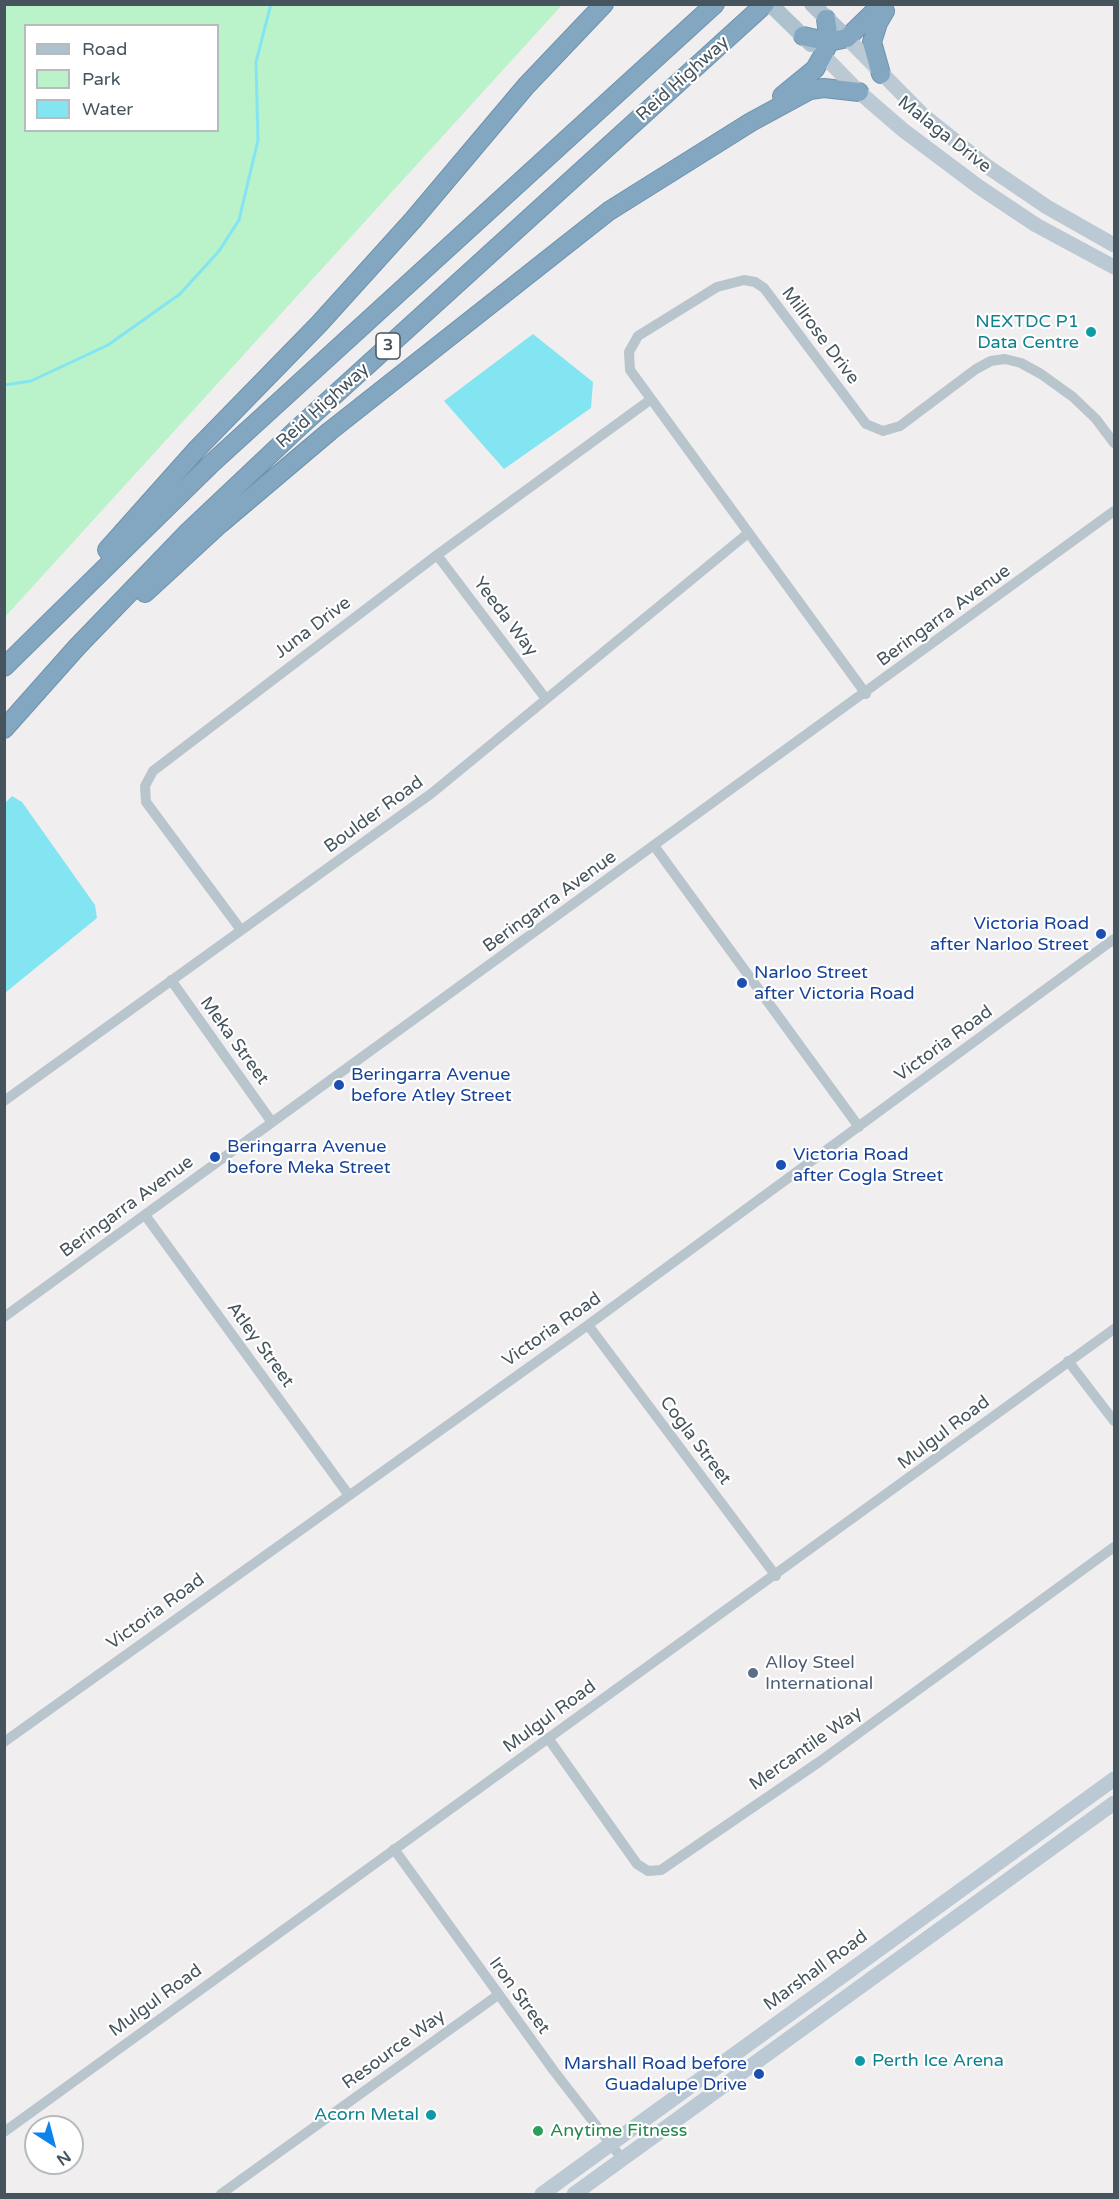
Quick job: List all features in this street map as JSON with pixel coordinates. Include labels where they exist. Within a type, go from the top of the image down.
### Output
[{"type":"highway","points":[[4,667],[197,449],[319,324],[413,220],[526,86],[604,4]]},
{"type":"highway","name":"Reid Highway","points":[[4,667],[212,463],[715,4]]},
{"type":"highway","points":[[750,122],[815,69],[833,45],[882,4]]},
{"type":"highway","points":[[881,74],[872,42],[873,35],[890,4]]},
{"type":"highway","name":"Reid Highway","points":[[4,729],[85,639],[238,484],[764,7]]},
{"type":"highway","points":[[826,19],[833,45]]},
{"type":"highway","points":[[802,36],[833,45]]},
{"type":"highway","points":[[33,697],[220,524],[330,431],[545,259],[609,211],[750,122],[810,90],[824,88],[859,92]]},
{"type":"main road","points":[[812,4],[826,19]]},
{"type":"main road","points":[[764,7],[802,36]]},
{"type":"main road","name":"Malaga Drive","points":[[833,45],[881,74],[923,114],[1012,186],[1114,244]]},
{"type":"main road","name":"Malaga Drive","points":[[833,45],[859,92],[903,130],[1008,207],[1114,267]]},
{"type":"main road","name":"Marshall Road","points":[[542,2194],[1114,1779]]},
{"type":"main road","points":[[574,2194],[1114,1803]]},
{"type":"street","name":"Millrose Drive","points":[[866,694],[747,534],[630,370],[629,352],[638,336],[717,287],[744,280],[755,282],[764,288],[866,424],[883,431],[900,426],[976,369],[991,361],[1005,359],[1021,363],[1041,374],[1073,397],[1096,419],[1114,443]]},
{"type":"street","name":"Juna Drive","points":[[241,930],[146,802],[145,786],[153,771],[437,555],[650,400]]},
{"type":"street","name":"Beringarra Avenue","points":[[4,1317],[271,1121],[866,694],[1114,511]]},
{"type":"street","name":"Boulder Road","points":[[4,1101],[432,793],[747,534]]},
{"type":"street","name":"Yeeda Way","points":[[437,555],[546,699]]},
{"type":"street","points":[[655,847],[859,1127]]},
{"type":"street","name":"Victoria Road","points":[[4,1742],[348,1494],[588,1325],[1114,939]]},
{"type":"street","name":"Meka Street","points":[[171,980],[271,1121]]},
{"type":"street","name":"Atley Street","points":[[145,1215],[348,1494]]},
{"type":"street","name":"Cogla Street","points":[[588,1325],[776,1576]]},
{"type":"street","name":"Mulgul Road","points":[[4,2132],[776,1576],[1114,1329]]},
{"type":"street","points":[[1068,1361],[1114,1421]]},
{"type":"street","name":"Mercantile Way","points":[[548,1738],[637,1864],[648,1871],[661,1870],[819,1762],[1114,1547]]},
{"type":"street","name":"Iron Street","points":[[394,1849],[498,1995],[622,2160]]},
{"type":"street","name":"Resource Way","points":[[221,2194],[498,1995]]},
{"type":"green space","points":[[4,5],[562,5],[5,617]]},
{"type":"water","points":[[533,334],[593,382],[591,408],[504,469],[444,401]]},
{"type":"water","points":[[12,796],[22,802],[95,905],[97,918],[5,993],[4,804]]},
{"type":"waterway","points":[[4,385],[31,381],[108,345],[180,294],[219,251],[239,220],[258,140],[256,62],[271,4]]},
{"type":"place","name":"NEXTDC P1 Data Centre","points":[[1091,332]]},
{"type":"place","name":"Victoria Road after Narloo Street","points":[[1101,934]]},
{"type":"place","name":"Narloo Street after Victoria Road","points":[[742,983]]},
{"type":"place","name":"Beringarra Avenue before Atley Street","points":[[339,1085]]},
{"type":"place","name":"Beringarra Avenue before Meka Street","points":[[215,1157]]},
{"type":"place","name":"Victoria Road after Cogla Street","points":[[781,1165]]},
{"type":"place","name":"Alloy Steel International","points":[[753,1673]]},
{"type":"place","name":"Perth Ice Arena","points":[[860,2061]]},
{"type":"place","name":"Marshall Road before Guadalupe Drive","points":[[759,2074]]},
{"type":"place","name":"Acorn Metal","points":[[431,2115]]},
{"type":"place","name":"Anytime Fitness","points":[[538,2131]]}]
